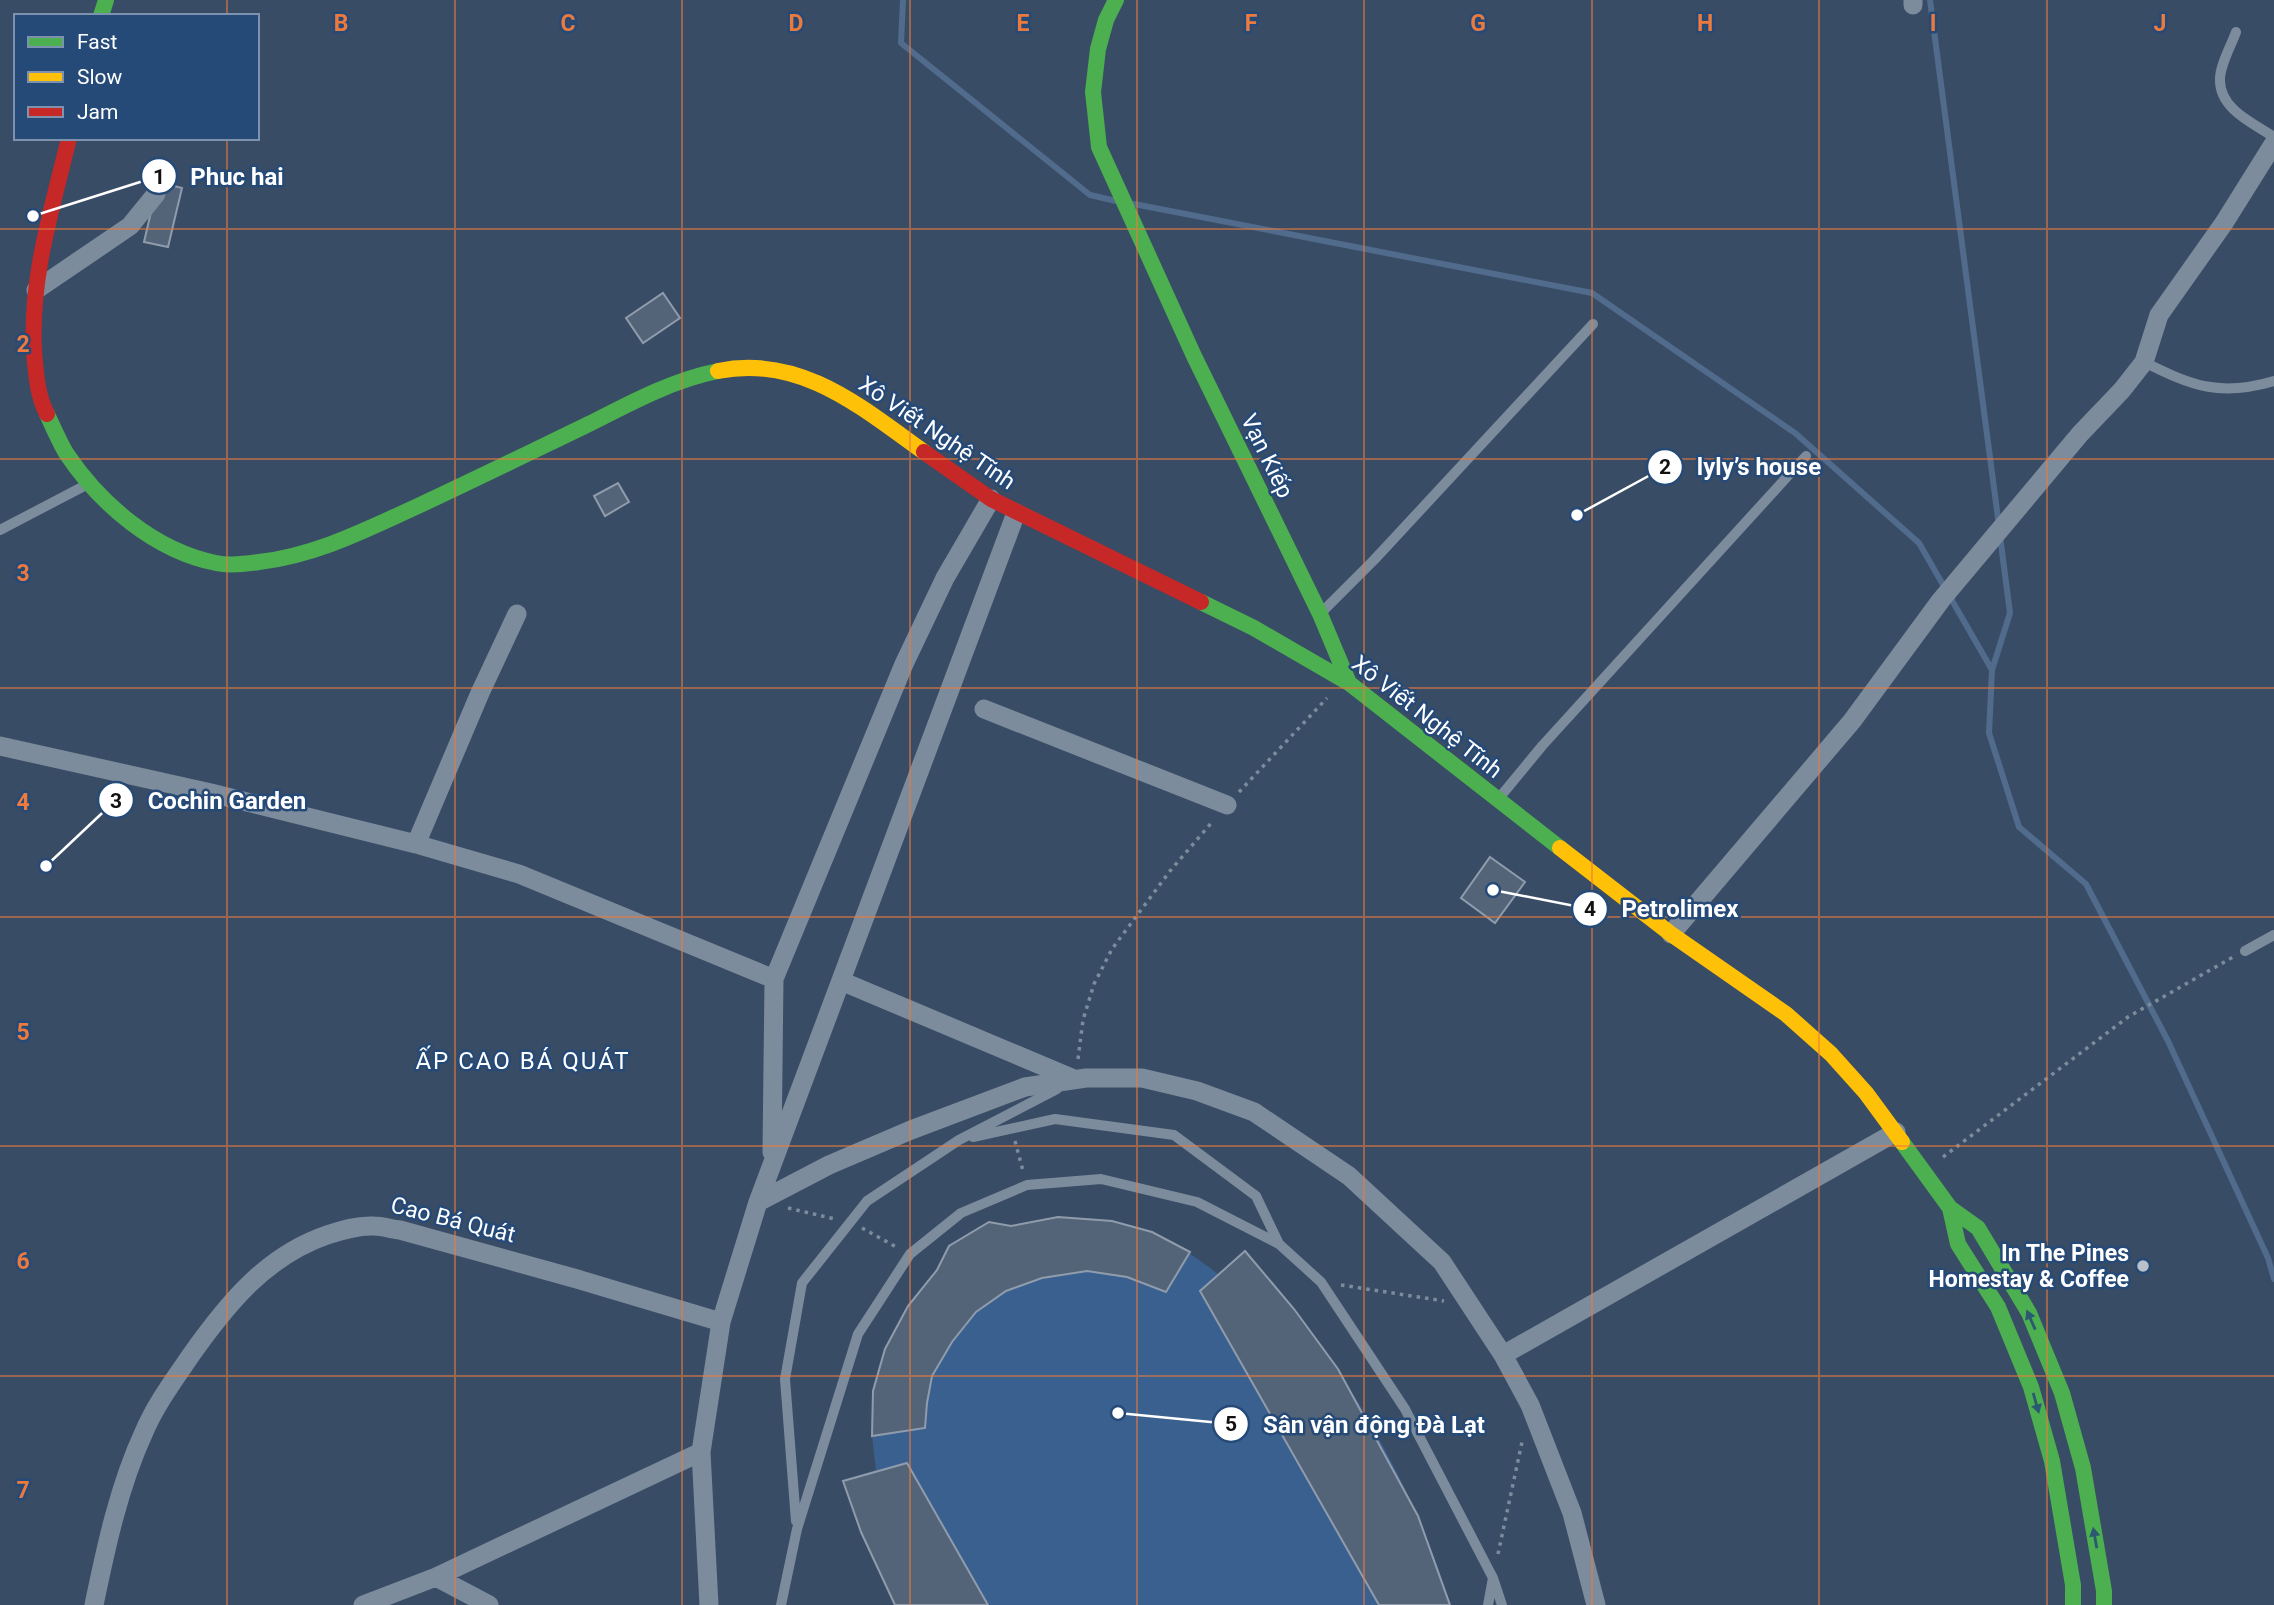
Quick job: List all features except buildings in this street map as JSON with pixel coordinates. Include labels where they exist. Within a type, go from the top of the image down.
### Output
[{"type":"main road","name":"Vạn Kiếp","points":[[1116,0],[1106,20],[1098,49],[1094,81],[1094,123],[1099,147],[1250,474],[1320,614],[1349,683]]},
{"type":"main road","name":"Xô Viết Nghệ Tĩnh","points":[[69,140],[36,290],[33,325],[36,379],[44,408],[65,451],[89,484],[130,523],[178,551],[218,564],[247,564],[292,558],[337,542],[463,486],[648,394],[702,374],[756,367],[809,378],[843,395],[991,499],[1254,628],[1349,683],[1671,934],[1786,1013],[1831,1054],[1866,1093],[1950,1208],[1978,1228],[2029,1313],[2062,1394],[2082,1468],[2104,1591],[2104,1605]]},
{"type":"main road","name":"Xô Viết Nghệ Tĩnh","points":[[1950,1208],[1958,1244],[1998,1307],[2031,1387],[2052,1461],[2073,1584],[2073,1605]]},
{"type":"street","points":[[1671,934],[1852,721],[1941,600],[2012,513],[2144,362],[2159,314],[2224,223],[2274,143]]},
{"type":"street","points":[[36,290],[130,226],[156,194]]},
{"type":"street","points":[[772,1167],[774,979],[904,664],[946,578],[991,499]]},
{"type":"street","points":[[709,1605],[701,1452],[721,1322],[758,1202],[1016,513]]},
{"type":"street","points":[[416,844],[480,693],[517,614]]},
{"type":"street","points":[[984,709],[1227,805]]},
{"type":"street","points":[[0,746],[211,793],[416,844],[519,874],[774,979]]},
{"type":"street","points":[[841,981],[1074,1079]]},
{"type":"street","points":[[758,1202],[829,1165],[1025,1087],[1074,1079],[1142,1078],[1197,1091],[1254,1112],[1349,1176],[1442,1262],[1503,1355],[1530,1405],[1572,1513],[1596,1605]]},
{"type":"street","points":[[1503,1355],[1896,1132]]},
{"type":"street","name":"Cao Bá Quát","points":[[94,1605],[102,1565],[133,1459],[144,1430],[168,1388],[215,1321],[259,1273],[306,1242],[344,1229],[373,1226],[400,1230],[721,1322]]},
{"type":"street","points":[[363,1605],[436,1577],[701,1452]]},
{"type":"street","points":[[436,1577],[489,1605]]},
{"type":"lane","points":[[2236,32],[2220,78],[2223,98],[2235,111],[2274,137]]},
{"type":"lane","points":[[1320,614],[1374,560],[1592,324]]},
{"type":"lane","points":[[2144,362],[2186,383],[2214,389],[2257,386],[2274,381]]},
{"type":"lane","points":[[1497,800],[1542,746],[1806,456]]},
{"type":"lane","points":[[0,530],[89,484]]},
{"type":"lane","points":[[2245,951],[2274,935]]},
{"type":"lane","points":[[797,1529],[785,1379],[802,1283],[867,1201],[959,1140],[1074,1079]]},
{"type":"lane","points":[[959,1140],[1055,1119],[1174,1135],[1256,1196],[1279,1244]]},
{"type":"lane","points":[[781,1605],[797,1529],[858,1334],[910,1254],[961,1213],[1027,1185],[1101,1179],[1198,1202],[1279,1244],[1321,1282],[1405,1409],[1493,1578],[1502,1605]]},
{"type":"lane","points":[[1488,1605],[1493,1578]]},
{"type":"path","points":[[1074,1079],[1083,1020],[1094,984],[1112,949],[1170,871],[1227,805],[1321,703],[1349,683]]},
{"type":"path","points":[[1924,1171],[2128,1017],[2245,951]]},
{"type":"path","points":[[1012,1129],[1027,1185]]},
{"type":"path","points":[[758,1202],[850,1222],[910,1254]]},
{"type":"path","points":[[1321,1282],[1471,1305]]},
{"type":"path","points":[[1493,1578],[1530,1405]]},
{"type":"shaded area","points":[[1058,1217],[1127,1224],[1155,1234],[1181,1248],[1218,1274],[1245,1251],[1316,1338],[1371,1424],[1416,1514],[1450,1605],[895,1605],[861,1532],[843,1481],[876,1470],[872,1436],[873,1391],[885,1349],[908,1306],[937,1270],[949,1246],[989,1222],[1011,1226]]},
{"type":"waterway","points":[[903,0],[901,43],[1090,195],[1116,201]]},
{"type":"waterway","points":[[1930,0],[1999,526]]},
{"type":"waterway","points":[[1134,204],[1592,293],[1795,433],[1919,543],[1992,670]]},
{"type":"waterway","points":[[2000,536],[2010,613],[1992,670],[1989,733],[2019,827],[2086,884],[2168,1041],[2268,1258],[2274,1279]]},
{"type":"traffic: fast","points":[[102,14],[106,0]]},
{"type":"traffic: fast","points":[[1116,0],[1106,20],[1098,49],[1093,92],[1099,147],[1194,356],[1320,614],[1349,683]]},
{"type":"traffic: fast","points":[[47,414],[58,439],[80,472],[95,490],[131,523],[172,548],[193,557],[221,564],[254,563],[321,548],[440,496],[653,392],[718,371]]},
{"type":"traffic: fast","points":[[1201,602],[1254,628],[1349,683],[1560,848]]},
{"type":"traffic: fast","points":[[1902,1142],[1950,1208],[1978,1228],[2029,1313],[2062,1393],[2083,1468],[2104,1591],[2104,1605]]},
{"type":"traffic: fast","points":[[1950,1208],[1958,1244],[1998,1307],[2031,1387],[2052,1461],[2073,1585],[2073,1605]]},
{"type":"traffic: slow","points":[[718,371],[748,368],[776,370],[803,378],[853,403],[924,452]]},
{"type":"traffic: slow","points":[[1560,848],[1671,934],[1786,1014],[1831,1054],[1866,1093],[1902,1142]]},
{"type":"traffic: jam","points":[[47,414],[39,392],[35,367],[35,297],[49,217],[68,140]]},
{"type":"traffic: jam","points":[[924,452],[991,499],[1201,602]]},
{"type":"place","name":"Phuc hai","points":[[33,216]]},
{"type":"place","name":"lyly’s house","points":[[1577,515]]},
{"type":"place","name":"Cochin Garden","points":[[46,866]]},
{"type":"place","name":"Petrolimex","points":[[1493,890]]},
{"type":"place","name":"In The Pines Homestay & Coffee","points":[[2143,1266]]},
{"type":"place","name":"Sân vận động Đà Lạt","points":[[1118,1413]]},
{"type":"district","name":"ẤP CAO BÁ QUÁT","points":[[523,1061]]}]
